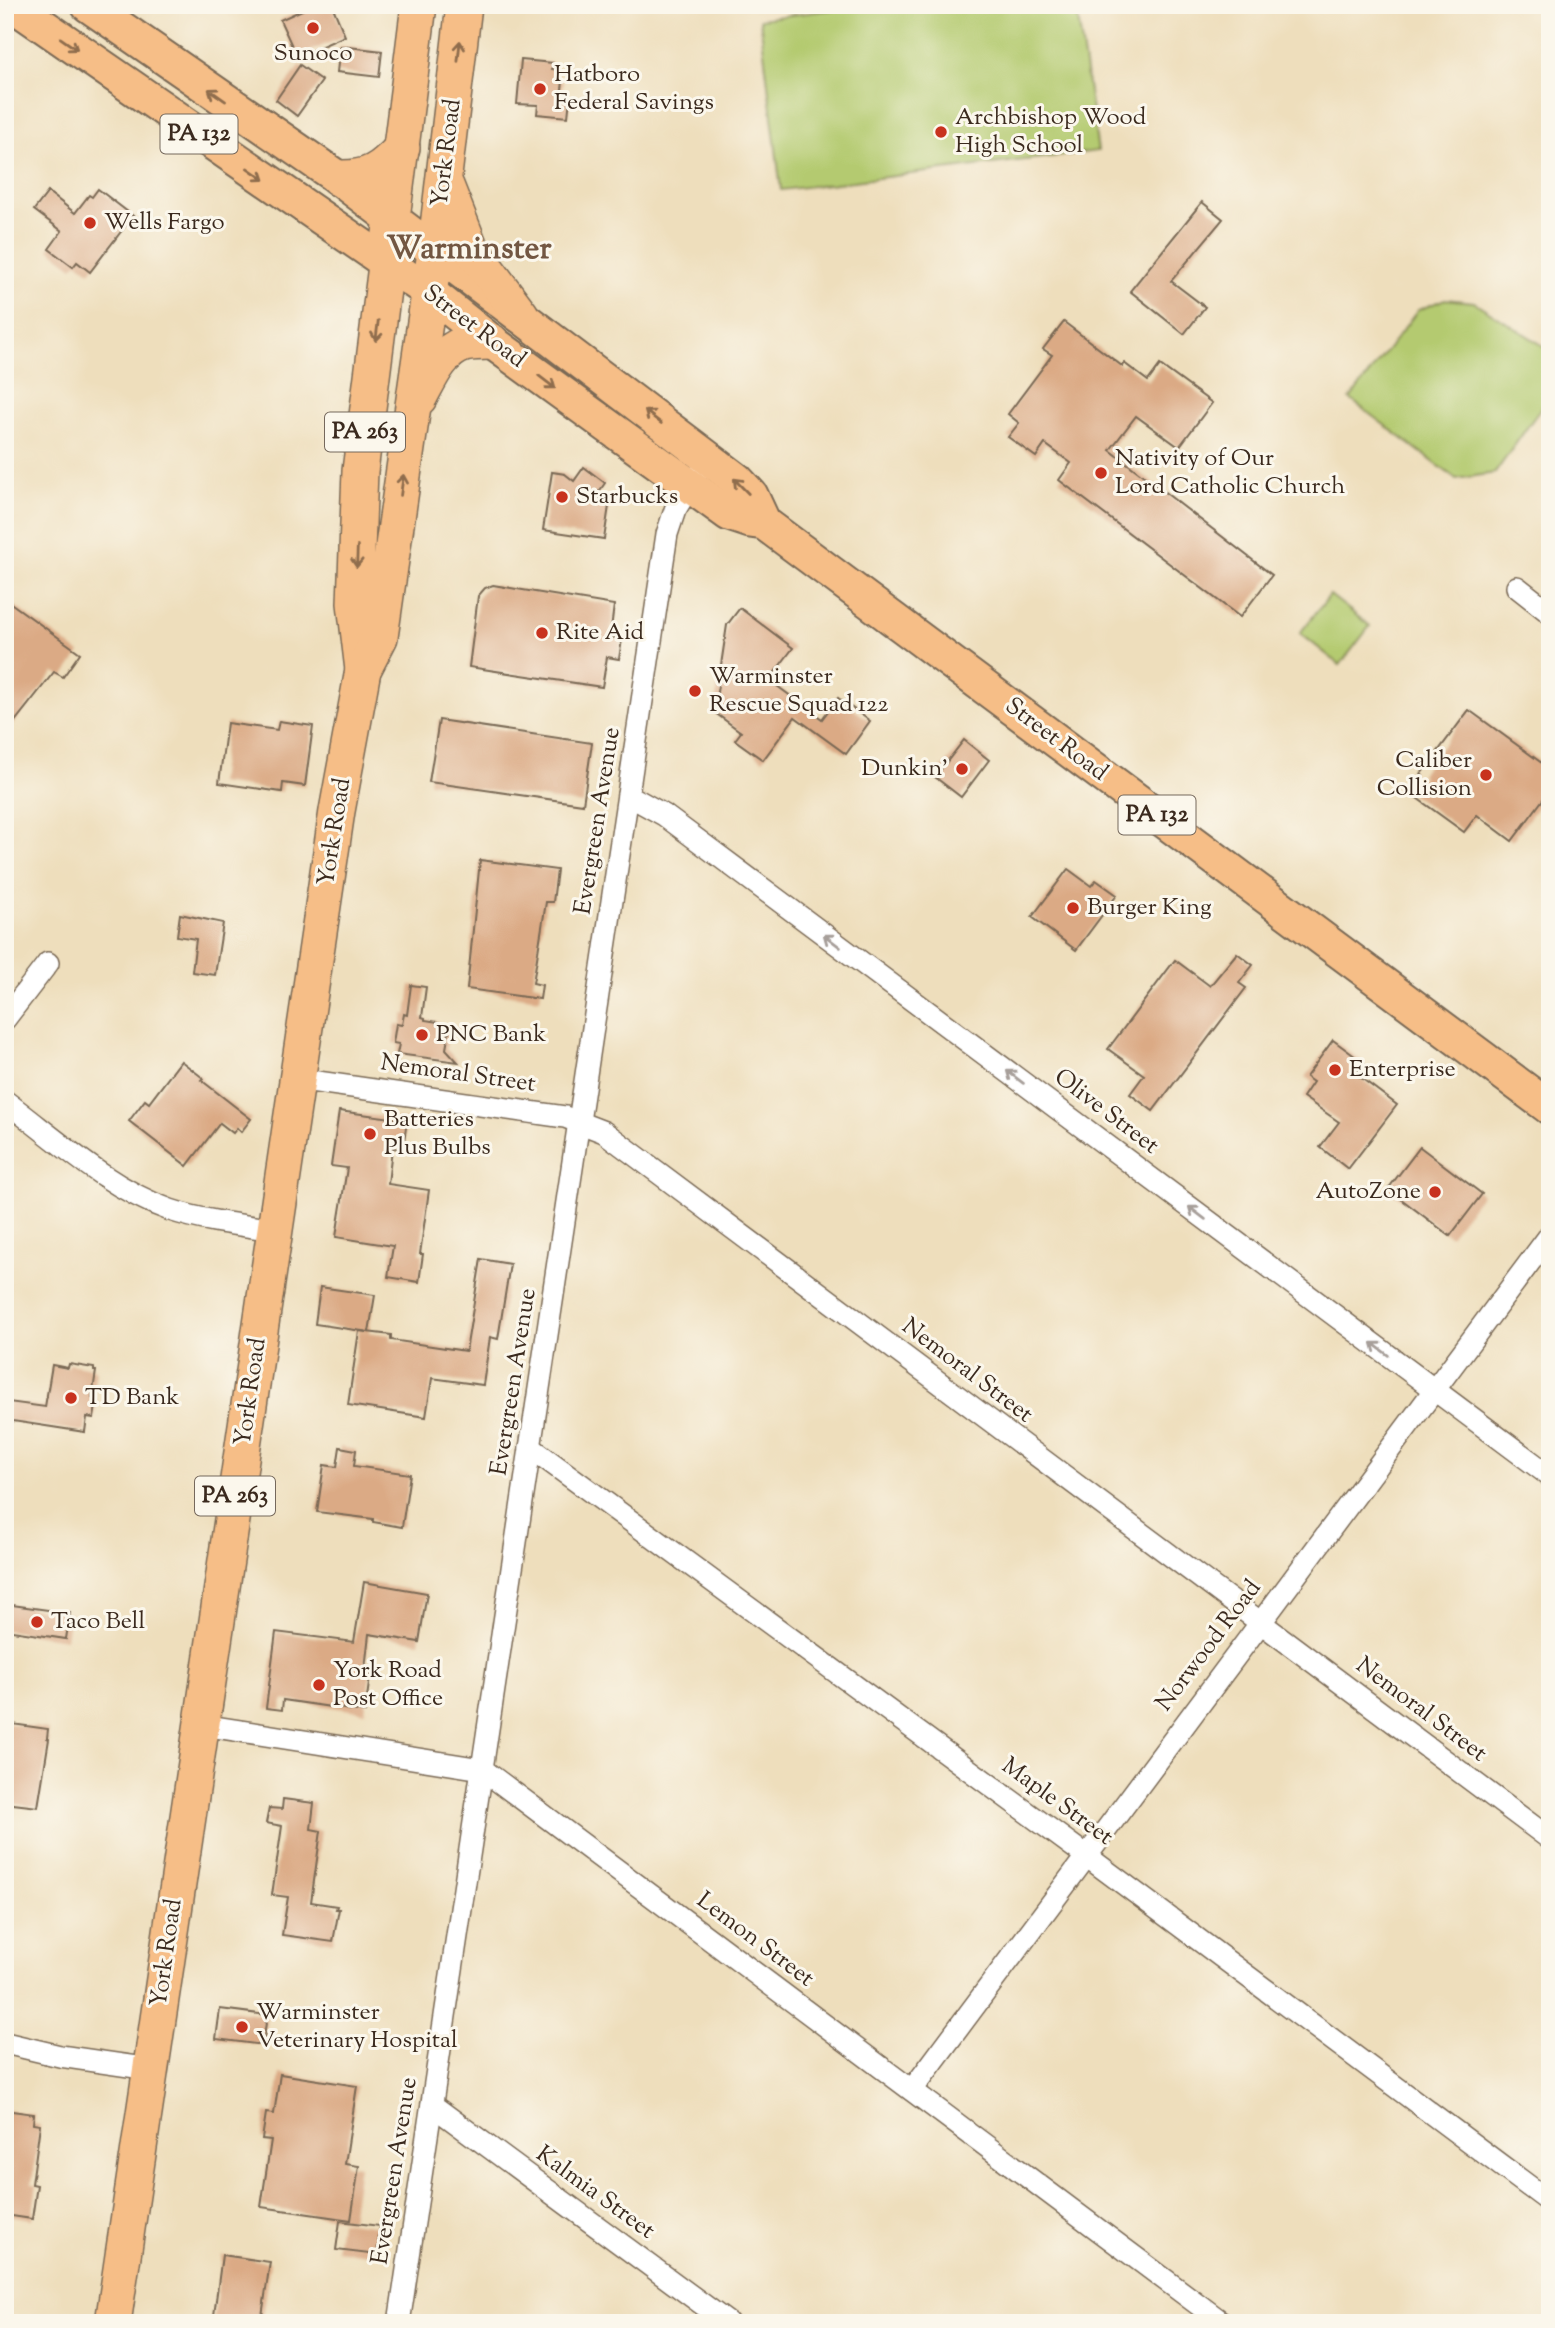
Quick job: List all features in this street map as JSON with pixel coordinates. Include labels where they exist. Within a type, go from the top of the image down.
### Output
[{"type":"highway","name":"York Road","points":[[363,670],[355,603],[360,471],[419,5]]},
{"type":"highway","name":"York Road","points":[[113,2323],[335,824],[363,670],[380,637],[435,252],[464,5]]},
{"type":"highway","points":[[338,178],[365,177],[383,167],[402,148]]},
{"type":"highway","points":[[444,181],[470,247],[520,315]]},
{"type":"highway","points":[[412,410],[440,362],[454,349],[466,344],[492,342]]},
{"type":"main road","name":"Street Road","points":[[13,5],[429,292],[492,342],[689,487],[729,514],[764,523]]},
{"type":"main road","name":"Street Road","points":[[88,5],[338,178],[520,315],[737,480],[751,495],[764,523],[1550,1108]]},
{"type":"street","name":"Evergreen Avenue","points":[[399,2323],[667,534],[675,510],[707,459]]},
{"type":"street","points":[[1517,586],[1550,613]]},
{"type":"street","name":"Olive Street","points":[[628,795],[664,815],[1550,1475]]},
{"type":"street","points":[[5,1019],[48,963]]},
{"type":"street","name":"Nemoral Street","points":[[296,1079],[565,1117],[604,1132],[1550,1839]]},
{"type":"street","points":[[5,1101],[107,1178],[138,1196],[170,1210],[204,1219],[275,1230]]},
{"type":"street","name":"Norwood Road","points":[[912,2090],[1550,1235]]},
{"type":"street","name":"Maple Street","points":[[530,1447],[1085,1855],[1550,2202]]},
{"type":"street","name":"Lemon Street","points":[[202,1725],[482,1769],[1223,2323]]},
{"type":"street","points":[[5,2043],[60,2056],[150,2069]]},
{"type":"street","name":"Kalmia Street","points":[[432,2105],[728,2323]]},
{"type":"green space","points":[[868,5],[1076,5],[1098,151],[781,190],[760,19]]},
{"type":"green space","points":[[1445,299],[1474,302],[1550,350],[1550,395],[1495,473],[1456,479],[1350,399],[1418,310]]},
{"type":"green space","points":[[1330,595],[1370,626],[1340,665],[1300,633]]},
{"type":"building","name":"Sunoco","points":[[313,5],[332,5],[345,36],[297,57],[280,20]]},
{"type":"building","points":[[340,46],[382,51],[379,77],[337,72]]},
{"type":"building","name":"Hatboro Federal Savings","points":[[521,60],[553,63],[552,69],[558,70],[557,80],[563,81],[561,98],[570,98],[568,117],[537,114],[538,105],[517,104]]},
{"type":"building","points":[[300,65],[322,81],[297,116],[276,100]]},
{"type":"building","name":"Wells Fargo","points":[[98,189],[133,216],[90,272],[77,262],[73,267],[49,249],[62,231],[34,210],[48,192],[75,213],[89,195],[92,197]]},
{"type":"building","points":[[1202,202],[1223,219],[1171,281],[1205,307],[1184,334],[1130,291]]},
{"type":"building","name":"Nativity of Our Lord Catholic Church","points":[[1064,322],[1122,366],[1124,363],[1148,381],[1160,365],[1212,403],[1179,447],[1136,416],[1110,450],[1272,575],[1240,617],[1059,480],[1071,463],[1045,444],[1036,457],[1008,437],[1019,423],[1008,414],[1052,355],[1043,349]]},
{"type":"building","points":[[584,467],[605,483],[596,496],[609,506],[604,539],[543,530],[552,472],[565,474],[574,481]]},
{"type":"building","name":"Rite Aid","points":[[493,585],[614,605],[610,637],[622,639],[619,659],[607,657],[602,687],[469,667],[478,596],[485,588]]},
{"type":"building","points":[[5,599],[80,653],[63,677],[54,672],[5,734]]},
{"type":"building","points":[[740,608],[793,648],[769,680],[822,719],[838,698],[870,721],[846,754],[795,717],[763,760],[735,740],[741,732],[714,712],[727,625]]},
{"type":"building","name":"Caliber Collision","points":[[1469,710],[1550,769],[1550,790],[1512,841],[1477,815],[1464,832],[1410,793]]},
{"type":"building","points":[[439,720],[592,743],[583,804],[429,782]]},
{"type":"building","points":[[279,721],[313,726],[305,786],[283,783],[282,792],[219,783],[227,723],[277,730]]},
{"type":"building","name":"Dunkin'","points":[[964,740],[989,760],[961,797],[935,777]]},
{"type":"building","points":[[480,860],[557,870],[553,902],[546,902],[533,983],[542,985],[540,999],[467,989]]},
{"type":"building","name":"Burger King","points":[[1068,869],[1091,886],[1096,880],[1117,895],[1076,950],[1032,917]]},
{"type":"building","points":[[180,914],[223,923],[215,975],[192,972],[196,939],[177,936]]},
{"type":"building","points":[[1237,953],[1253,965],[1239,983],[1246,988],[1153,1111],[1130,1094],[1144,1075],[1108,1049],[1175,960],[1210,986]]},
{"type":"building","name":"PNC Bank","points":[[411,985],[426,987],[422,1017],[450,1026],[446,1049],[458,1062],[397,1054],[399,1044],[393,1043],[396,1024],[402,1025],[404,1014],[407,1015]]},
{"type":"building","points":[[1333,1040],[1364,1063],[1356,1074],[1397,1105],[1348,1169],[1320,1147],[1339,1122],[1303,1097],[1313,1082],[1306,1077]]},
{"type":"building","points":[[181,1061],[251,1119],[241,1132],[237,1128],[233,1133],[220,1123],[187,1166],[129,1121],[145,1100],[149,1103]]},
{"type":"building","points":[[339,1111],[407,1120],[403,1149],[392,1148],[388,1184],[429,1190],[419,1282],[388,1277],[393,1246],[336,1237],[347,1168],[331,1166]]},
{"type":"building","name":"AutoZone","points":[[1420,1147],[1482,1194],[1450,1236],[1388,1189]]},
{"type":"building","points":[[481,1259],[510,1264],[498,1339],[490,1337],[483,1385],[432,1378],[426,1417],[348,1405],[359,1331],[391,1335],[391,1340],[466,1351]]},
{"type":"building","points":[[320,1287],[375,1295],[369,1332],[315,1324]]},
{"type":"building","name":"TD Bank","points":[[69,1364],[94,1368],[96,1371],[92,1398],[97,1399],[94,1418],[87,1417],[85,1432],[6,1420],[9,1402],[45,1407],[52,1365],[68,1368]]},
{"type":"building","points":[[340,1447],[356,1450],[354,1466],[410,1474],[402,1527],[373,1522],[373,1519],[317,1512],[324,1465],[337,1467]]},
{"type":"building","name":"York Road Post Office","points":[[364,1582],[427,1593],[419,1642],[369,1634],[365,1669],[371,1669],[365,1712],[283,1700],[282,1710],[266,1708],[276,1632],[354,1642]]},
{"type":"building","name":"Taco Bell","points":[[5,1604],[70,1613],[66,1639],[5,1630]]},
{"type":"building","points":[[5,1723],[48,1729],[49,1739],[38,1807],[5,1803]]},
{"type":"building","points":[[283,1799],[314,1803],[311,1829],[321,1831],[311,1902],[337,1906],[336,1909],[339,1909],[333,1942],[282,1935],[288,1897],[272,1895],[282,1826],[266,1823],[269,1808],[282,1809]]},
{"type":"building","name":"Warminster Veterinary Hospital","points":[[220,2009],[267,2015],[263,2045],[216,2039]]},
{"type":"building","points":[[280,2074],[357,2086],[345,2164],[359,2166],[351,2220],[261,2207],[271,2140],[262,2139],[266,2113],[274,2114]]},
{"type":"building","points":[[5,2110],[34,2114],[33,2124],[40,2125],[32,2184],[37,2185],[32,2219],[5,2215]]},
{"type":"building","points":[[340,2221],[380,2226],[377,2255],[336,2250]]},
{"type":"building","points":[[222,2255],[270,2262],[261,2323],[213,2323]]},
{"type":"place","name":"Sunoco","points":[[313,28]]},
{"type":"place","name":"Hatboro Federal Savings","points":[[540,89]]},
{"type":"place","name":"Archbishop Wood High School","points":[[941,132]]},
{"type":"place","name":"Wells Fargo","points":[[90,223]]},
{"type":"place","name":"Nativity of Our Lord Catholic Church","points":[[1101,473]]},
{"type":"place","name":"Starbucks","points":[[562,497]]},
{"type":"place","name":"Rite Aid","points":[[542,633]]},
{"type":"place","name":"Warminster Rescue Squad 122","points":[[695,691]]},
{"type":"place","name":"Dunkin'","points":[[962,769]]},
{"type":"place","name":"Caliber Collision","points":[[1486,775]]},
{"type":"place","name":"Burger King","points":[[1073,908]]},
{"type":"place","name":"PNC Bank","points":[[422,1035]]},
{"type":"place","name":"Enterprise","points":[[1335,1070]]},
{"type":"place","name":"Batteries Plus Bulbs","points":[[370,1134]]},
{"type":"place","name":"AutoZone","points":[[1435,1192]]},
{"type":"place","name":"TD Bank","points":[[71,1398]]},
{"type":"place","name":"Taco Bell","points":[[37,1622]]},
{"type":"place","name":"York Road Post Office","points":[[319,1685]]},
{"type":"place","name":"Warminster Veterinary Hospital","points":[[242,2027]]},
{"type":"district","name":"Warminster","points":[[469,250]]}]
